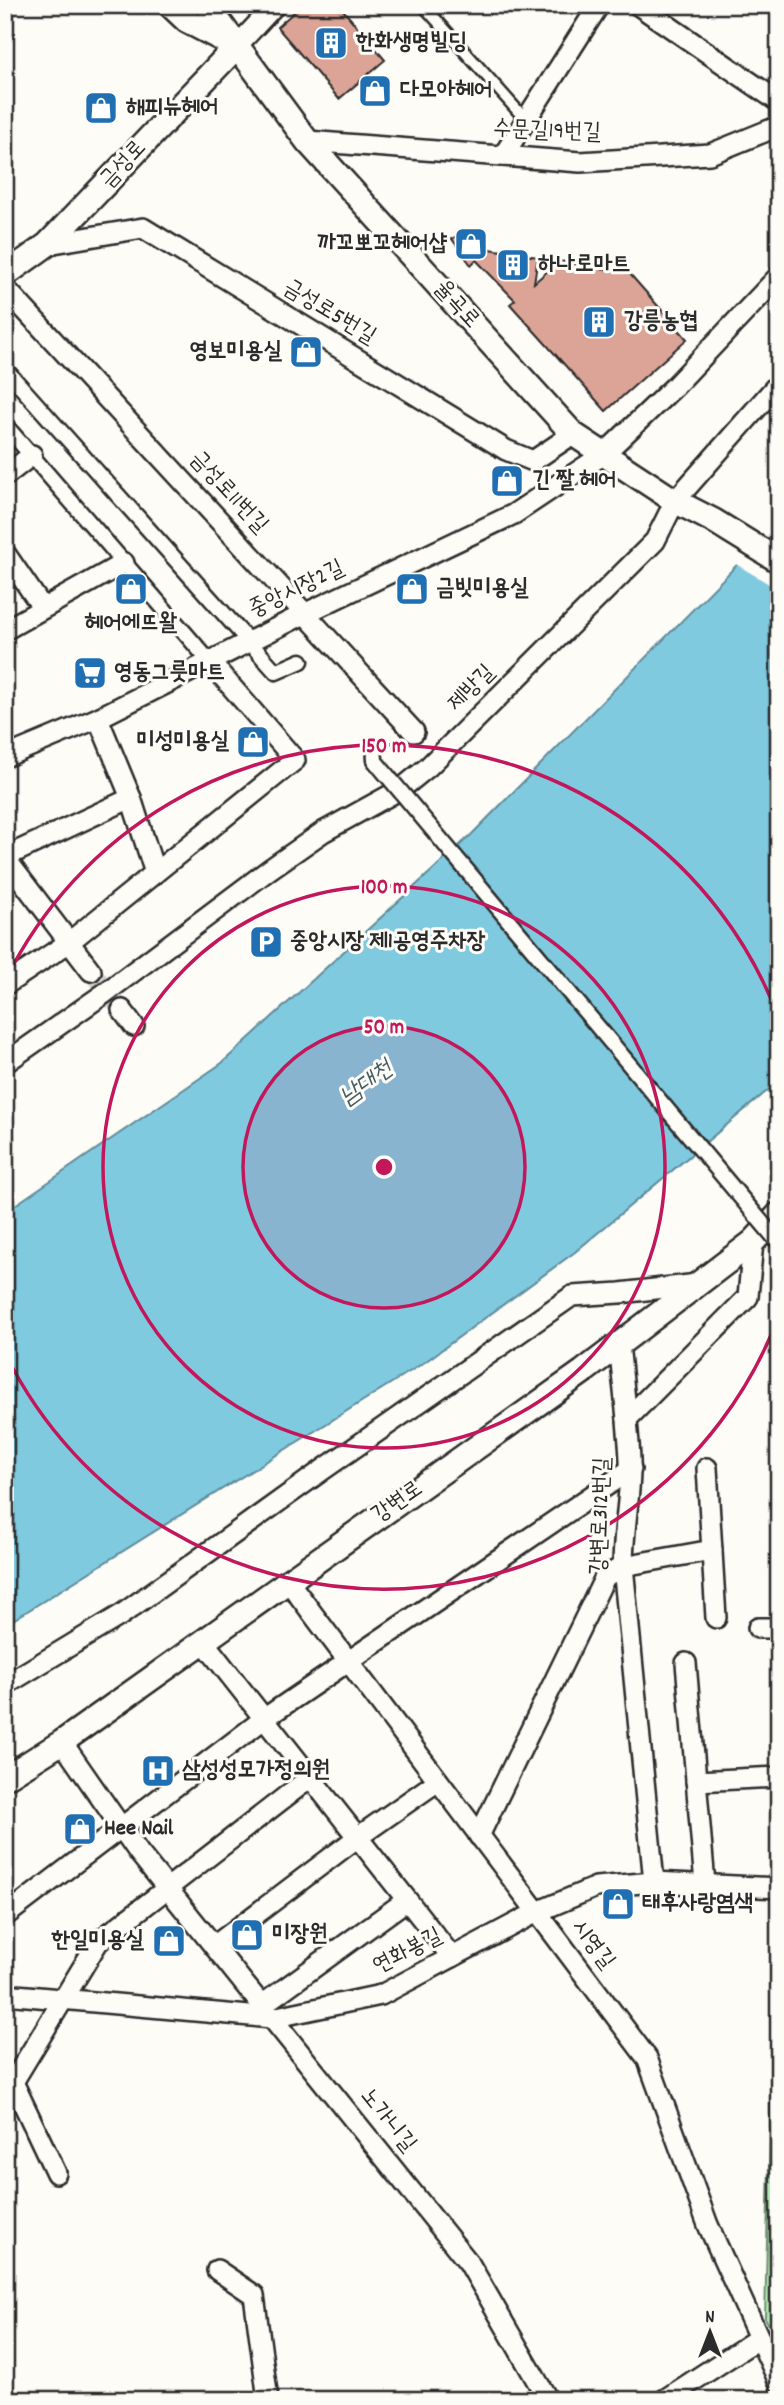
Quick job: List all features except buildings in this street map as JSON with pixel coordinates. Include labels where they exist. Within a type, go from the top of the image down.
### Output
[{"type":"street","name":"율곡로","points":[[170,5],[187,22],[236,47]]},
{"type":"street","name":"율곡로","points":[[207,5],[307,141],[573,434],[675,501],[714,521],[779,561]]},
{"type":"street","points":[[236,47],[275,5]]},
{"type":"street","points":[[503,156],[598,5]]},
{"type":"street","points":[[638,5],[779,102]]},
{"type":"street","name":"금성로","points":[[5,275],[48,244],[236,47]]},
{"type":"street","name":"수문길19번길","points":[[307,141],[580,162],[710,153],[779,126]]},
{"type":"street","name":"금성로5번길","points":[[48,244],[143,228],[506,450],[533,461],[573,434]]},
{"type":"street","name":"중앙시장2길","points":[[5,757],[98,718],[306,612],[514,514],[604,454],[675,386],[779,276]]},
{"type":"street","name":"금성로11번길","points":[[5,288],[414,732]]},
{"type":"street","points":[[5,369],[276,672],[302,661]]},
{"type":"street","name":"제방길","points":[[5,1063],[105,993],[270,869],[323,832],[401,789],[428,767],[655,541],[675,501],[779,383]]},
{"type":"street","points":[[5,425],[295,760],[68,943],[5,985]]},
{"type":"street","points":[[5,475],[32,455]]},
{"type":"street","points":[[5,553],[42,607]]},
{"type":"street","points":[[5,630],[124,563]]},
{"type":"street","points":[[98,718],[131,798],[155,873]]},
{"type":"street","points":[[374,742],[375,761],[779,1243]]},
{"type":"street","points":[[90,971],[5,857],[131,798]]},
{"type":"street","points":[[122,1010],[134,1026]]},
{"type":"street","name":"강변로","points":[[5,1778],[62,1742],[619,1344],[753,1242],[779,1214]]},
{"type":"street","points":[[627,1419],[748,1297],[753,1242]]},
{"type":"street","points":[[5,1685],[121,1615],[572,1296],[698,1283]]},
{"type":"street","name":"강변로312번길","points":[[619,1344],[631,1469],[623,1537],[623,1566],[654,1882]]},
{"type":"street","points":[[707,1468],[716,1618]]},
{"type":"street","points":[[5,1916],[265,1717],[631,1469]]},
{"type":"street","points":[[479,1836],[602,1583],[610,1572],[623,1566],[712,1550]]},
{"type":"street","name":"시영길","points":[[288,1581],[647,2059],[708,2225],[779,2382]]},
{"type":"street","points":[[758,1628],[779,1628]]},
{"type":"street","points":[[203,1641],[453,1957]]},
{"type":"street","points":[[686,1662],[705,1884]]},
{"type":"street","name":"노가니길","points":[[62,1742],[167,1887],[469,2263],[548,2400]]},
{"type":"street","points":[[5,2102],[13,2082],[98,1942],[311,1777]]},
{"type":"street","points":[[696,1781],[779,1777]]},
{"type":"street","points":[[214,1946],[358,1837],[438,1781]]},
{"type":"street","name":"연화봉길","points":[[5,1994],[267,2011],[381,1995],[537,1912],[596,1887],[654,1882],[779,1888]]},
{"type":"street","points":[[267,2011],[407,1900]]},
{"type":"street","points":[[13,2082],[56,2173]]},
{"type":"street","points":[[218,2270],[254,2295],[268,2400]]},
{"type":"street","points":[[664,2400],[759,2338]]},
{"type":"lane","points":[[423,5],[526,120]]},
{"type":"green space","points":[[779,2048],[779,2342],[765,2318],[772,2051]]},
{"type":"water","name":"남대천","points":[[779,522],[779,1081],[575,1252],[425,1362],[5,1625],[5,1212],[222,1063],[472,834]]},
{"type":"pier","points":[[766,529],[779,537],[779,590],[734,563]]},
{"type":"tunnel","points":[[91,971],[122,1010]]},
{"type":"place","name":"한화생명빌딩","points":[[331,43]]},
{"type":"place","name":"다모아헤어","points":[[375,91]]},
{"type":"place","name":"해피뉴헤어","points":[[101,108]]},
{"type":"place","name":"까꼬뽀꼬헤어샵","points":[[471,244]]},
{"type":"place","name":"하나로마트","points":[[513,265]]},
{"type":"place","name":"강릉농협","points":[[599,322]]},
{"type":"place","name":"영보미용실","points":[[306,352]]},
{"type":"place","name":"긴 짤 헤어","points":[[507,481]]},
{"type":"place","name":"헤어에뜨왈","points":[[131,589]]},
{"type":"place","name":"금빗미용실","points":[[412,589]]},
{"type":"place","name":"영동그릇마트","points":[[90,673]]},
{"type":"place","name":"미성미용실","points":[[253,742]]},
{"type":"place","name":"중앙시장 제1공영주차장","points":[[266,942]]},
{"type":"place","name":"삼성성모가정의원","points":[[158,1771]]},
{"type":"place","name":"Hee Nail","points":[[80,1829]]},
{"type":"place","name":"태후사랑염색","points":[[618,1904]]},
{"type":"place","name":"미장원","points":[[247,1935]]},
{"type":"place","name":"한일미용실","points":[[169,1941]]}]
